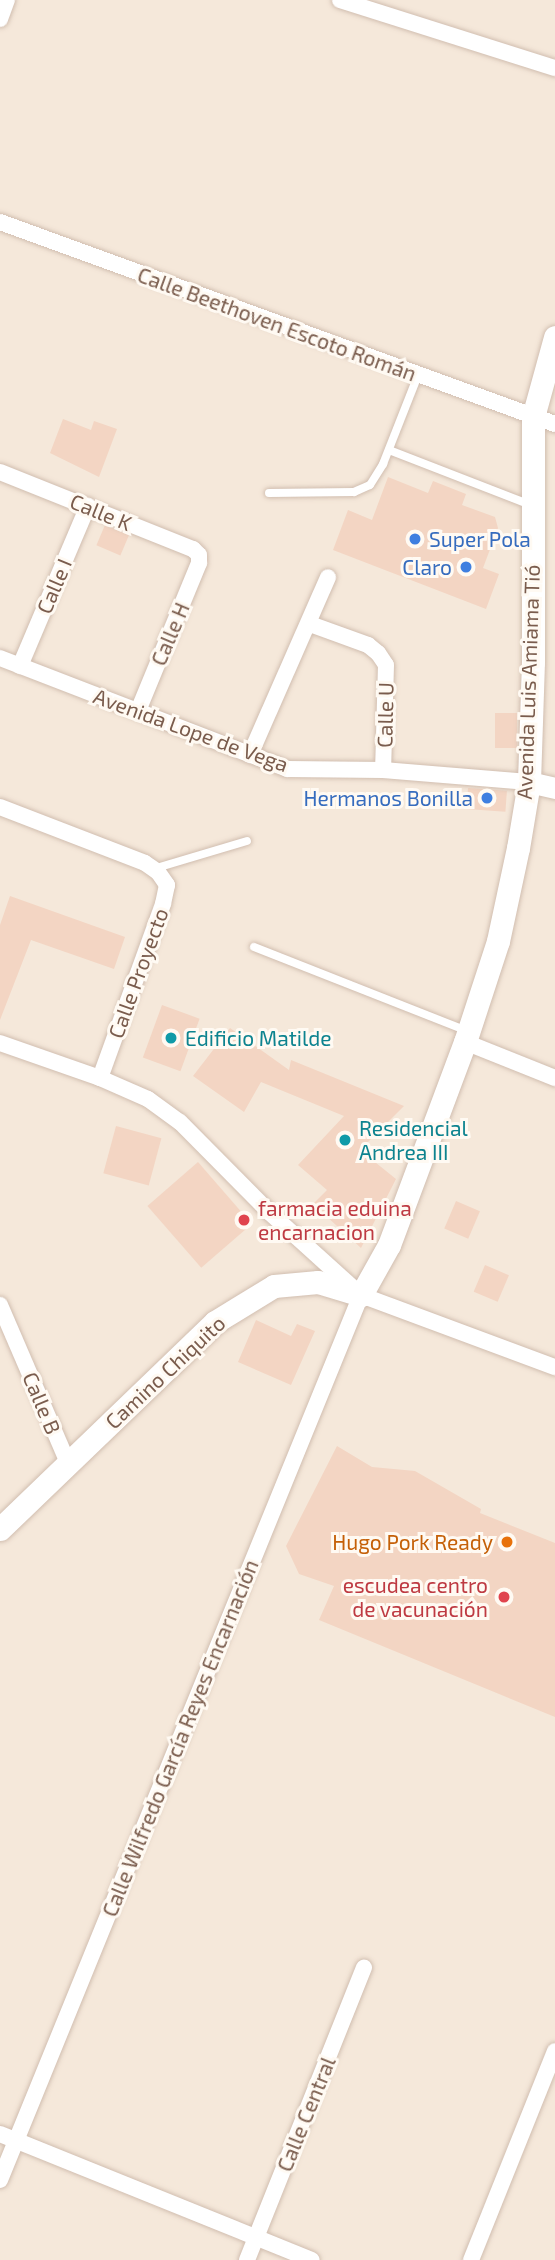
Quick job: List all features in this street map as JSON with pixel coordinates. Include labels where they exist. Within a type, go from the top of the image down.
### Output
[{"type":"main road","name":"Avenida Luis Amiama Tió","points":[[361,1295],[389,1245],[467,1037],[498,941],[529,782],[533,662],[531,505],[555,337]]},
{"type":"main road","name":"Camino Chiquito","points":[[0,1529],[215,1322],[274,1286],[317,1282],[361,1295]]},
{"type":"street","points":[[0,19],[7,0]]},
{"type":"street","points":[[351,2],[555,68]]},
{"type":"street","name":"Calle Beethoven Escoto Román","points":[[0,222],[544,420]]},
{"type":"street","name":"Calle K","points":[[0,471],[194,549],[199,555]]},
{"type":"street","name":"Calle I","points":[[20,666],[88,506]]},
{"type":"street","name":"Calle H","points":[[138,711],[200,563],[199,555]]},
{"type":"street","points":[[250,755],[328,578]]},
{"type":"street","name":"Calle U","points":[[310,624],[368,645],[379,653],[386,665],[383,770]]},
{"type":"street","name":"Avenida Lope de Vega","points":[[0,658],[287,769],[383,770],[529,782],[555,788]]},
{"type":"street","points":[[0,807],[153,869]]},
{"type":"street","name":"Calle Proyecto","points":[[100,1078],[163,904],[167,886],[153,869]]},
{"type":"street","points":[[467,1037],[555,1078]]},
{"type":"street","points":[[0,1043],[100,1078],[148,1099],[180,1122],[269,1212],[361,1295],[555,1367]]},
{"type":"street","name":"Calle Wilfredo García Reyes Encarnación","points":[[0,2180],[361,1295]]},
{"type":"street","name":"Calle B","points":[[0,1305],[68,1463]]},
{"type":"street","name":"Calle Central","points":[[247,2260],[364,1967]]},
{"type":"street","points":[[471,2260],[555,2051]]},
{"type":"street","points":[[0,2134],[312,2260]]},
{"type":"lane","points":[[269,492],[354,492],[370,485],[389,450],[418,375]]},
{"type":"lane","points":[[389,450],[531,505]]},
{"type":"lane","points":[[153,869],[247,841]]},
{"type":"lane","points":[[254,947],[467,1037]]},
{"type":"shaded area","points":[[0,0],[555,0],[555,2260],[0,2260]]},
{"type":"building","points":[[63,419],[91,430],[94,421],[117,429],[99,477],[50,453]]},
{"type":"building","name":"Super Pola","points":[[388,477],[428,493],[433,481],[466,494],[462,505],[495,517],[498,528],[483,568],[499,574],[486,609],[333,550],[348,510],[372,520]]},
{"type":"building","points":[[105,525],[129,535],[120,555],[96,545]]},
{"type":"building","points":[[495,713],[517,713],[517,748],[495,748]]},
{"type":"building","name":"Hermanos Bonilla","points":[[468,788],[507,791],[505,812],[467,809]]},
{"type":"building","points":[[10,896],[125,937],[114,969],[31,940],[0,1020],[0,925]]},
{"type":"building","name":"Edificio Matilde","points":[[162,1005],[200,1019],[180,1071],[143,1058]]},
{"type":"building","points":[[230,1028],[289,1070],[291,1060],[404,1106],[360,1150],[396,1179],[361,1248],[313,1204],[327,1190],[298,1165],[344,1116],[261,1082],[244,1112],[193,1076]]},
{"type":"building","points":[[116,1126],[161,1138],[149,1185],[103,1173]]},
{"type":"building","points":[[198,1162],[252,1224],[201,1268],[147,1206]]},
{"type":"building","points":[[456,1201],[480,1211],[468,1239],[444,1229]]},
{"type":"building","points":[[485,1265],[509,1275],[498,1302],[474,1292]]},
{"type":"building","points":[[256,1320],[291,1336],[297,1324],[315,1331],[291,1385],[238,1362]]},
{"type":"building","points":[[337,1446],[372,1467],[415,1471],[481,1509],[480,1513],[555,1543],[555,1717],[319,1620],[334,1586],[299,1574],[286,1546]]},
{"type":"place","name":"Super Pola","points":[[415,539]]},
{"type":"place","name":"Claro","points":[[466,567]]},
{"type":"place","name":"Hermanos Bonilla","points":[[487,798]]},
{"type":"place","name":"Edificio Matilde","points":[[171,1038]]},
{"type":"place","name":"Residencial Andrea III","points":[[345,1140]]},
{"type":"place","name":"farmacia eduina encarnacion","points":[[244,1220]]},
{"type":"place","name":"Hugo Pork Ready","points":[[507,1542]]},
{"type":"place","name":"escudea centro de vacunación","points":[[504,1597]]}]
